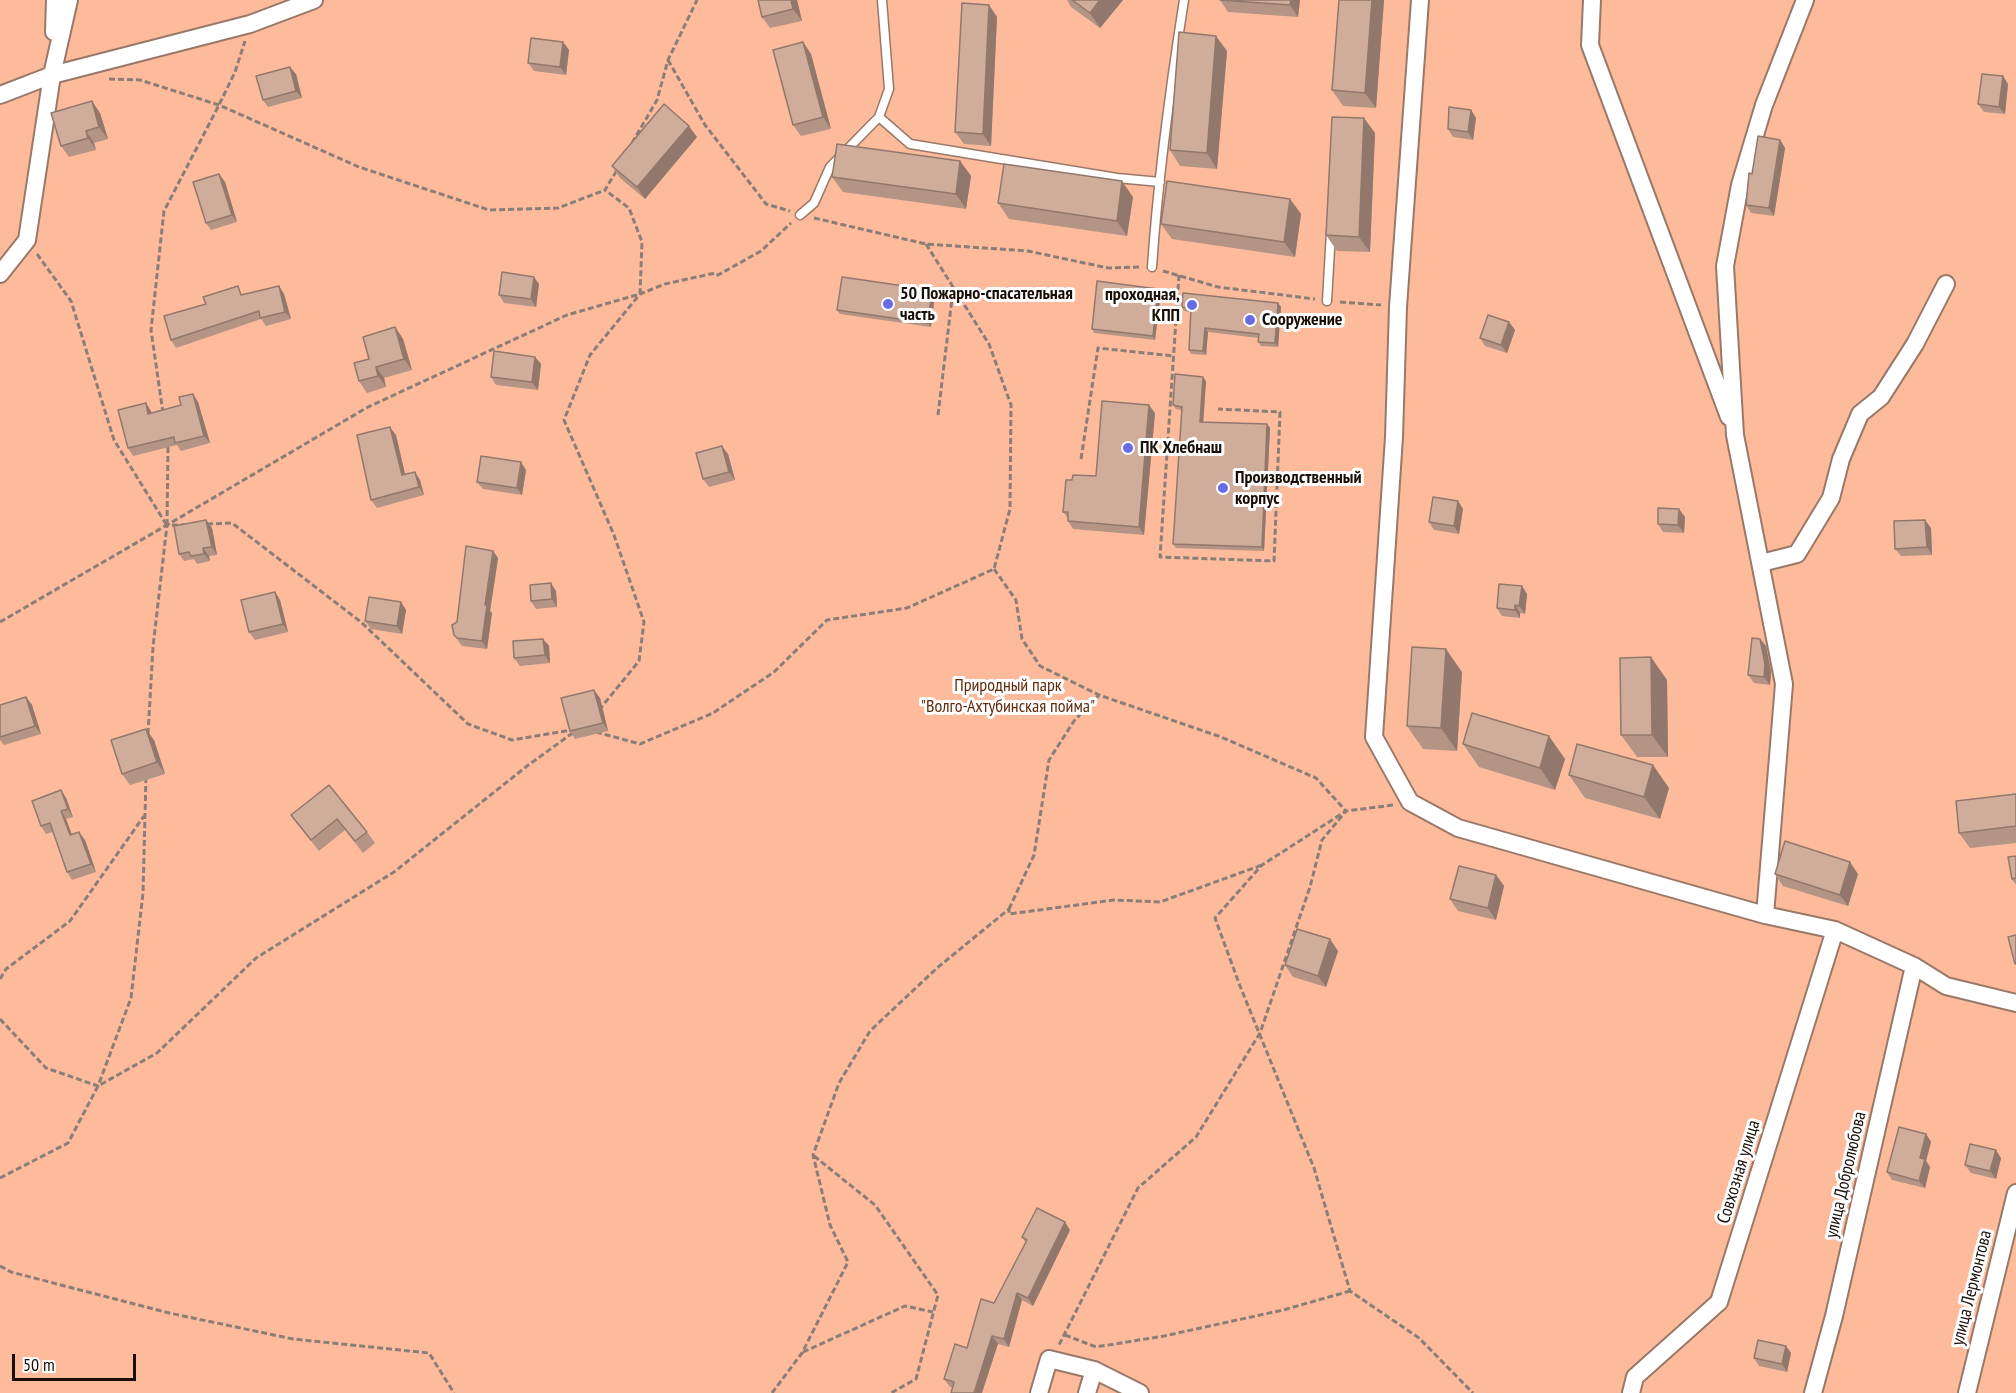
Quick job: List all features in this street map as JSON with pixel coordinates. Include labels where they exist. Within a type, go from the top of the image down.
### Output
[{"type":"street","points":[[52,75],[55,0]]},
{"type":"street","points":[[0,274],[27,240],[52,75],[69,0]]},
{"type":"street","points":[[0,95],[52,75],[250,24],[314,0]]},
{"type":"street","points":[[1420,0],[1398,307],[1394,437],[1374,737],[1410,802],[1458,828],[1766,915],[1835,930],[1914,966],[1946,987],[2016,1003]]},
{"type":"street","points":[[1592,0],[1590,45],[1735,435]]},
{"type":"street","points":[[1766,915],[1784,684],[1735,435],[1725,266],[1740,185],[1764,105],[1805,0]]},
{"type":"street","points":[[1761,562],[1797,554],[1830,498],[1840,459],[1860,414],[1881,397],[1915,344],[1946,284]]},
{"type":"street","name":"Совхозная улица","points":[[1630,1393],[1635,1377],[1719,1302],[1835,930]]},
{"type":"street","name":"улица Добролюбова","points":[[1813,1393],[1834,1316],[1914,966]]},
{"type":"street","name":"улица Лермонтова","points":[[1967,1393],[2016,1193]]},
{"type":"street","points":[[1039,1393],[1050,1359],[1094,1370],[1140,1393]]},
{"type":"street","points":[[1087,1393],[1094,1370]]},
{"type":"lane","points":[[800,215],[814,203],[830,167],[879,117],[889,88],[882,0]]},
{"type":"lane","points":[[1152,267],[1160,182],[1184,0]]},
{"type":"lane","points":[[879,117],[910,144],[1116,178],[1160,182]]},
{"type":"lane","points":[[1327,301],[1331,222]]},
{"type":"path","points":[[628,150],[657,100],[668,60],[697,0]]},
{"type":"path","points":[[165,422],[151,330],[164,211],[235,72],[250,24]]},
{"type":"path","points":[[668,60],[705,125],[766,204],[800,215],[926,244],[1028,251],[1108,268],[1152,267],[1218,287],[1327,301],[1398,307]]},
{"type":"path","points":[[107,78],[140,80],[219,105],[358,167],[489,210],[558,208],[605,190],[617,170]]},
{"type":"path","points":[[597,713],[639,661],[644,622],[614,535],[564,420],[590,355],[640,294],[642,242],[629,208],[605,190]]},
{"type":"path","points":[[0,622],[368,407],[567,315],[640,294],[664,284],[715,273],[718,275],[761,251],[800,215]]},
{"type":"path","points":[[27,240],[71,301],[114,440],[167,525]]},
{"type":"path","points":[[926,244],[989,344],[1011,405],[1011,509],[994,569]]},
{"type":"path","points":[[1179,276],[1160,557],[1274,561],[1280,412],[1218,409]]},
{"type":"path","points":[[938,415],[953,289]]},
{"type":"path","points":[[1082,459],[1098,348],[1174,356]]},
{"type":"path","points":[[148,736],[153,647],[167,525],[168,445]]},
{"type":"path","points":[[0,1019],[46,1068],[98,1086],[157,1053],[255,958],[394,872],[527,766],[580,728],[512,740],[468,724],[361,622],[232,523],[199,524]]},
{"type":"path","points":[[167,525],[189,525]]},
{"type":"path","points":[[994,569],[1016,600],[1022,639],[1040,666],[1099,695],[1221,737],[1316,778],[1346,811]]},
{"type":"path","points":[[590,731],[640,744],[713,713],[730,702],[774,672],[827,620],[906,608],[994,569]]},
{"type":"path","points":[[772,1393],[802,1353],[848,1262],[830,1225],[813,1155],[839,1083],[870,1031],[937,968],[1009,909],[1034,855],[1049,760],[1074,721],[1099,695]]},
{"type":"path","points":[[0,1178],[68,1143],[98,1086],[131,998],[142,892],[147,770]]},
{"type":"path","points":[[1009,909],[1010,914],[1114,900],[1160,902],[1262,865],[1346,811],[1410,802]]},
{"type":"path","points":[[1346,811],[1322,840],[1310,887],[1260,1033],[1196,1137],[1138,1188],[1090,1279],[1065,1335],[1096,1347],[1175,1334],[1283,1310],[1350,1291]]},
{"type":"path","points":[[0,979],[6,969],[70,921],[144,815]]},
{"type":"path","points":[[1262,865],[1215,918],[1314,1168],[1350,1291],[1419,1338],[1473,1393]]},
{"type":"path","points":[[813,1155],[875,1205],[938,1295],[916,1379],[891,1393]]},
{"type":"path","points":[[0,1266],[11,1272],[169,1313],[292,1340],[429,1353],[454,1393]]},
{"type":"path","points":[[802,1353],[904,1306],[933,1312]]},
{"type":"green space","name":"Природный парк \"Волго-Ахтубинская пойма\"","points":[[0,0],[2016,0],[2016,1393],[0,1393]]},
{"type":"building","points":[[758,0],[791,0],[793,9],[762,17]]},
{"type":"building","points":[[1072,0],[1100,0],[1090,13]]},
{"type":"building","points":[[1220,0],[1291,0],[1290,5]]},
{"type":"building","points":[[1339,0],[1372,0],[1365,93],[1332,90]]},
{"type":"building","points":[[962,3],[989,5],[983,134],[955,132]]},
{"type":"building","points":[[1179,32],[1216,36],[1207,153],[1170,150]]},
{"type":"building","points":[[531,38],[563,42],[560,67],[528,63]]},
{"type":"building","points":[[803,42],[823,117],[793,125],[773,50]]},
{"type":"building","points":[[290,67],[296,91],[263,100],[256,76]]},
{"type":"building","points":[[1982,74],[2003,76],[1999,107],[1978,104]]},
{"type":"building","points":[[92,101],[99,127],[86,131],[88,138],[61,146],[51,113]]},
{"type":"building","points":[[664,104],[689,126],[637,187],[612,166]]},
{"type":"building","points":[[1449,107],[1471,110],[1468,132],[1448,129]]},
{"type":"building","points":[[1332,117],[1364,118],[1359,237],[1326,235]]},
{"type":"building","points":[[1758,136],[1780,140],[1769,208],[1746,205],[1749,173],[1752,174]]},
{"type":"building","points":[[837,144],[960,161],[956,194],[832,177]]},
{"type":"building","points":[[1004,164],[1122,181],[1117,221],[998,203]]},
{"type":"building","points":[[219,174],[232,215],[206,223],[193,182]]},
{"type":"building","points":[[1167,181],[1290,199],[1284,242],[1161,224]]},
{"type":"building","points":[[502,272],[534,277],[531,299],[499,295]]},
{"type":"building","name":"50 Пожарно-спасательная часть","points":[[842,277],[932,290],[928,323],[837,310]]},
{"type":"building","points":[[1097,281],[1158,289],[1153,336],[1092,329]]},
{"type":"building","points":[[238,286],[241,295],[279,286],[285,312],[260,318],[259,311],[171,340],[164,316],[206,304],[203,297]]},
{"type":"building","points":[[1183,293],[1278,303],[1275,343],[1258,342],[1259,334],[1205,328],[1203,351],[1189,350],[1191,308],[1182,307]]},
{"type":"building","points":[[1488,315],[1509,322],[1501,345],[1480,338]]},
{"type":"building","points":[[395,327],[404,359],[376,367],[378,376],[359,381],[354,363],[369,359],[363,337]]},
{"type":"building","points":[[494,351],[535,357],[532,382],[491,377]]},
{"type":"building","name":"Производственный корпус","points":[[1175,374],[1203,377],[1200,422],[1267,424],[1262,547],[1173,544],[1182,407],[1173,405]]},
{"type":"building","points":[[193,394],[204,436],[175,443],[174,437],[128,448],[118,410],[146,403],[148,414],[181,405],[179,397]]},
{"type":"building","name":"ПК Хлебнаш","points":[[1102,401],[1149,405],[1139,527],[1068,521],[1068,512],[1063,512],[1066,480],[1072,480],[1073,475],[1096,476]]},
{"type":"building","points":[[390,427],[402,475],[415,472],[419,487],[371,500],[357,435]]},
{"type":"building","points":[[722,446],[729,472],[703,479],[696,453]]},
{"type":"building","points":[[481,456],[521,462],[517,488],[477,482]]},
{"type":"building","points":[[1433,497],[1458,501],[1454,526],[1429,522]]},
{"type":"building","points":[[1658,508],[1679,509],[1678,525],[1658,524]]},
{"type":"building","points":[[206,520],[212,547],[203,548],[204,554],[191,556],[189,552],[179,554],[174,526]]},
{"type":"building","points":[[1925,520],[1927,547],[1895,549],[1894,521]]},
{"type":"building","points":[[466,546],[493,551],[482,641],[457,638],[452,625],[457,622]]},
{"type":"building","points":[[551,583],[552,599],[531,601],[530,585]]},
{"type":"building","points":[[1499,584],[1522,586],[1519,606],[1515,605],[1515,610],[1497,608]]},
{"type":"building","points":[[275,592],[283,624],[249,632],[241,600]]},
{"type":"building","points":[[369,597],[401,602],[397,626],[365,621]]},
{"type":"building","points":[[1752,638],[1760,639],[1765,664],[1764,677],[1748,675]]},
{"type":"building","points":[[543,639],[545,655],[514,658],[513,641]]},
{"type":"building","points":[[1412,647],[1446,649],[1441,728],[1407,726]]},
{"type":"building","points":[[1651,657],[1652,735],[1621,735],[1620,658]]},
{"type":"building","points":[[594,690],[603,723],[570,731],[561,698]]},
{"type":"building","points":[[26,697],[35,726],[0,737],[0,705]]},
{"type":"building","points":[[1472,713],[1549,736],[1540,768],[1463,744]]},
{"type":"building","points":[[146,729],[157,762],[122,774],[111,740]]},
{"type":"building","points":[[1577,744],[1653,765],[1644,797],[1569,775]]},
{"type":"building","points":[[329,785],[367,832],[355,841],[337,819],[311,840],[291,815]]},
{"type":"building","points":[[61,790],[68,809],[61,811],[70,835],[79,832],[91,864],[67,872],[50,823],[41,826],[32,801]]},
{"type":"building","points":[[2016,794],[2016,826],[1959,833],[1956,801]]},
{"type":"building","points":[[1785,841],[1850,862],[1840,895],[1775,874]]},
{"type":"building","points":[[2016,856],[2016,878],[2012,879],[2008,857]]},
{"type":"building","points":[[1459,866],[1496,875],[1488,908],[1450,899]]},
{"type":"building","points":[[1297,929],[1330,939],[1318,976],[1285,965]]},
{"type":"building","points":[[2016,935],[2016,963],[2015,964],[2008,937]]},
{"type":"building","points":[[1899,1127],[1926,1134],[1920,1158],[1925,1159],[1919,1181],[1887,1172]]},
{"type":"building","points":[[1970,1144],[1996,1150],[1990,1171],[1965,1165]]},
{"type":"building","points":[[1037,1208],[1065,1222],[1028,1298],[1017,1293],[1004,1339],[992,1336],[974,1393],[951,1393],[954,1382],[944,1379],[955,1344],[967,1348],[981,1299],[994,1303],[1027,1240],[1022,1237]]},
{"type":"building","points":[[1758,1340],[1786,1346],[1782,1364],[1754,1358]]},
{"type":"place","name":"50 Пожарно-спасательная часть","points":[[888,304]]},
{"type":"place","name":"проходная, КПП","points":[[1192,305]]},
{"type":"place","name":"Сооружение","points":[[1250,320]]},
{"type":"place","name":"ПК Хлебнаш","points":[[1128,448]]},
{"type":"place","name":"Производственный корпус","points":[[1223,488]]}]
